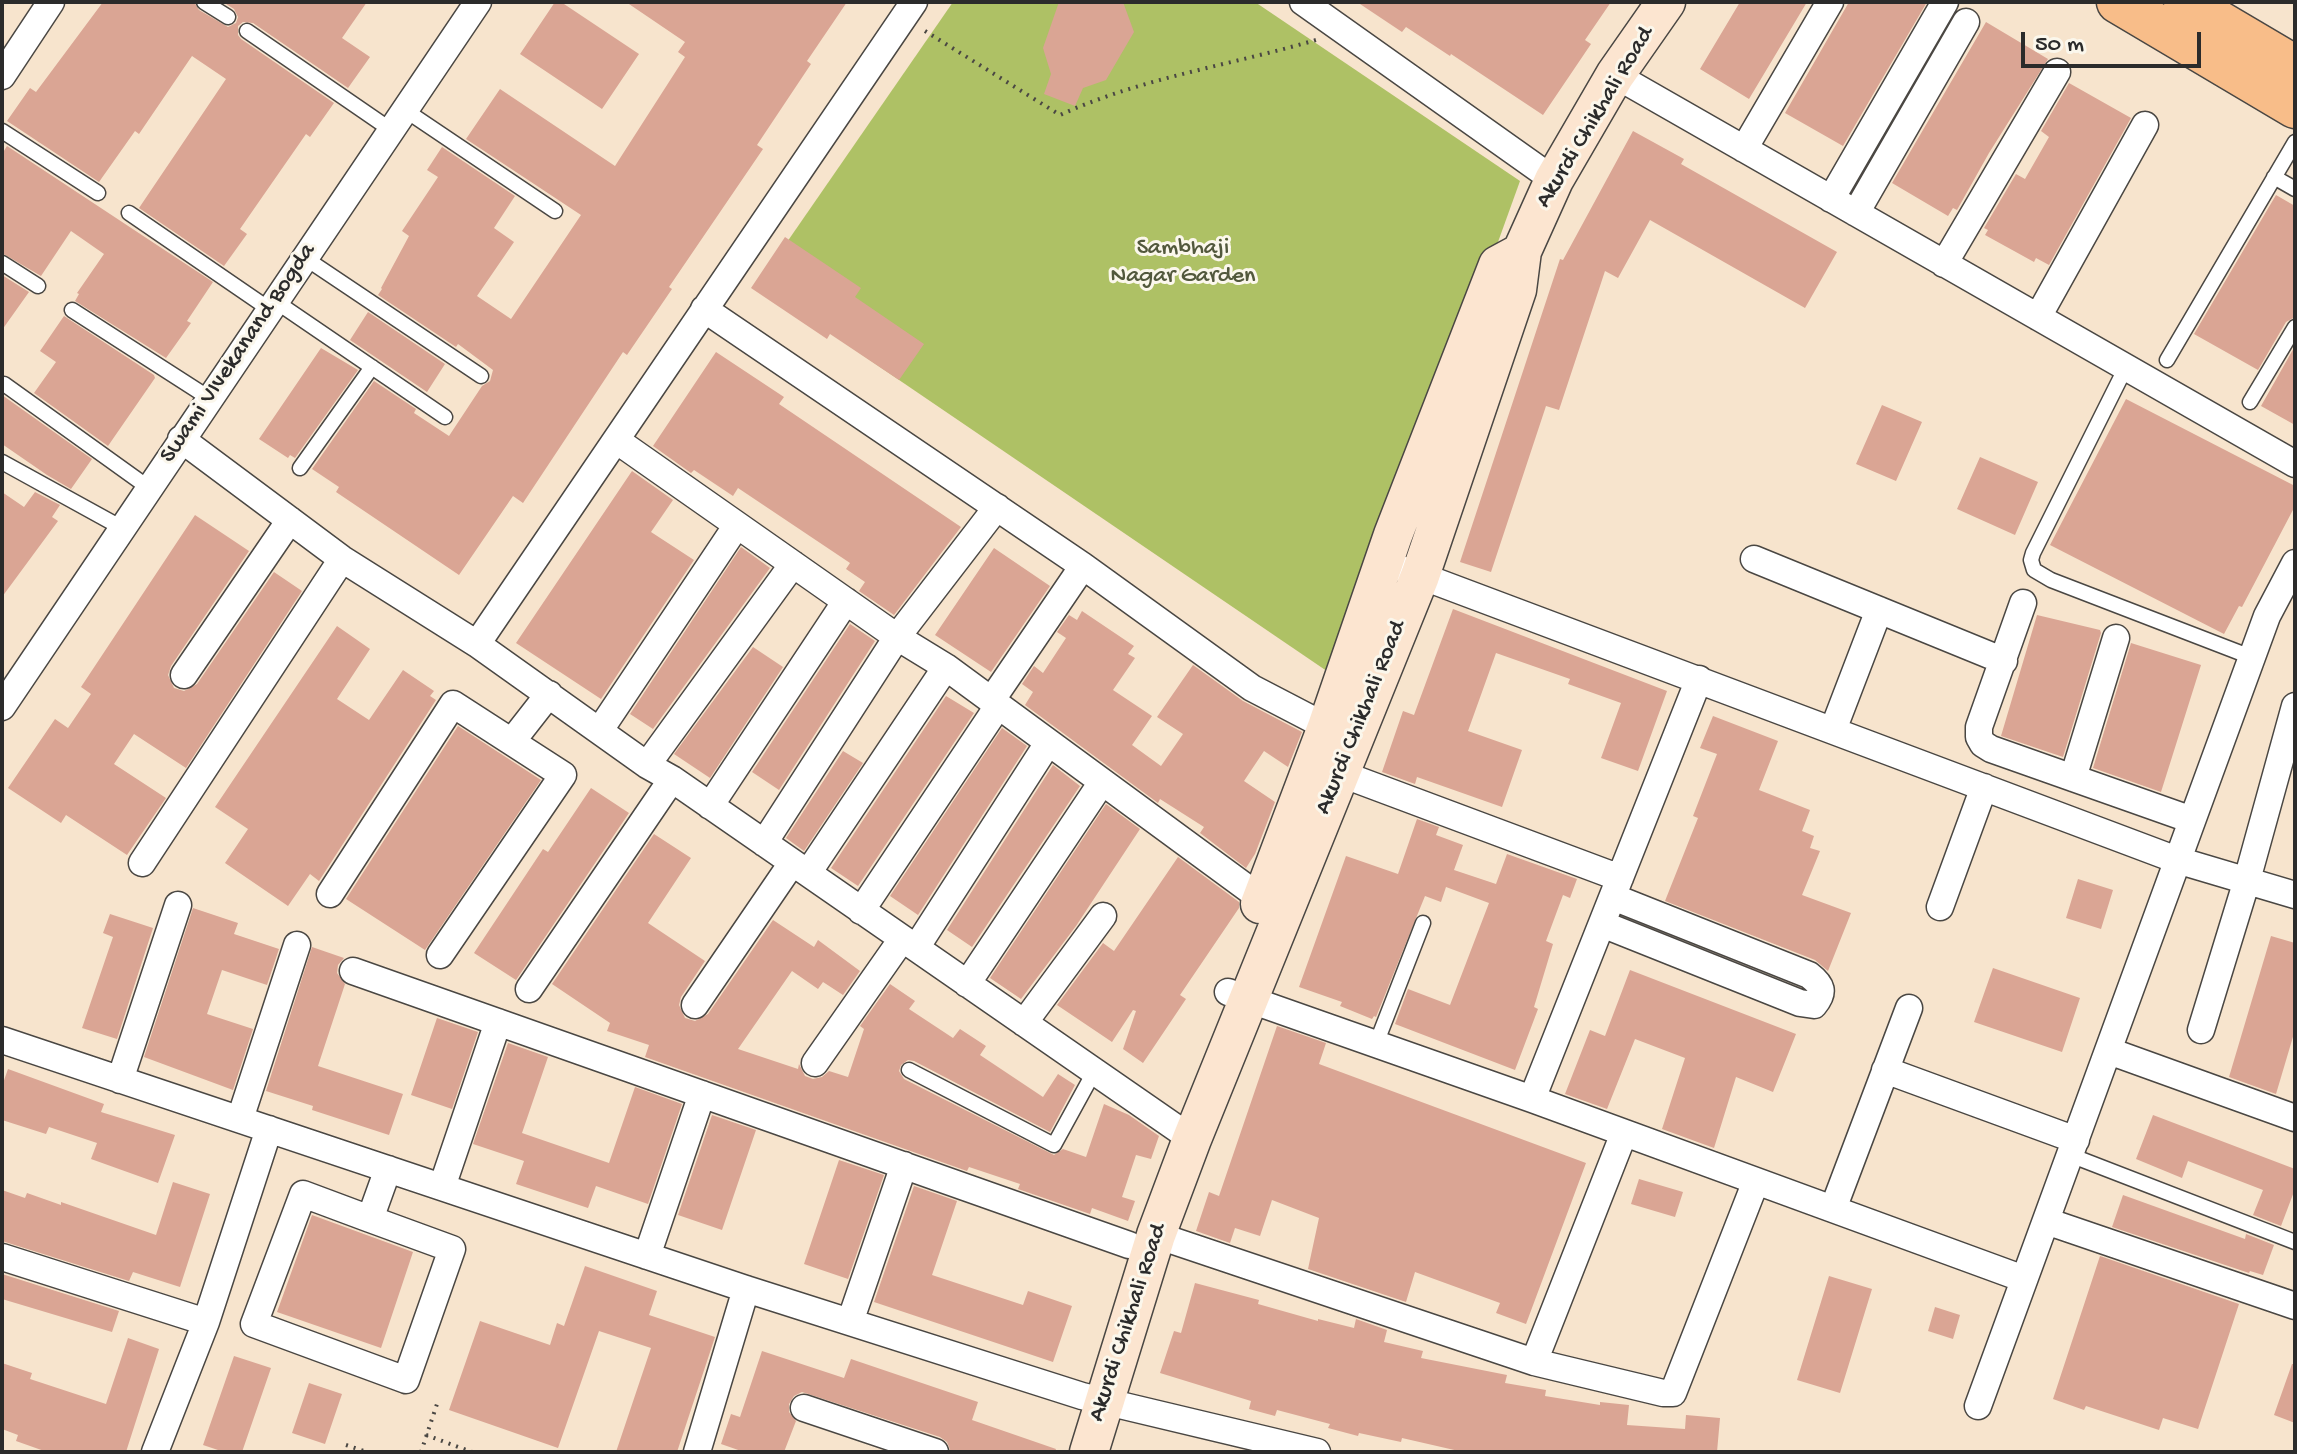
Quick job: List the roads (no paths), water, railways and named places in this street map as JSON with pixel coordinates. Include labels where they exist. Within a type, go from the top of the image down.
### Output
[{"type":"main road","name":"Akurdi Chikhali Road","points":[[1238,995],[1339,773],[1342,729],[1420,576],[1517,290],[1522,252],[1554,180],[1615,75],[1666,2]]},
{"type":"main road","points":[[2118,2],[2295,107]]},
{"type":"main road","points":[[2185,2],[2295,67]]},
{"type":"main road","points":[[1066,1452],[1093,1398],[1143,1240],[1238,995],[1262,899],[1342,729],[1384,561],[1498,265],[1522,252]]},
{"type":"main road","name":"Akurdi Chikhali Road","points":[[1089,1452],[1093,1398]]},
{"type":"street","points":[[2,76],[51,2]]},
{"type":"street","name":"Swami VIvekanand Bogda","points":[[2,707],[11,674],[122,528],[478,2]]},
{"type":"street","points":[[1303,2],[1341,19],[1554,180]]},
{"type":"street","points":[[1744,149],[1830,2]]},
{"type":"street","points":[[1831,199],[1945,2]]},
{"type":"street","points":[[477,644],[908,10]]},
{"type":"street","points":[[1856,213],[1966,22]]},
{"type":"street","points":[[1944,264],[2057,72]]},
{"type":"street","points":[[1615,75],[2295,464]]},
{"type":"street","points":[[2038,317],[2145,125]]},
{"type":"street","points":[[704,309],[1083,566],[1252,688],[1342,729]]},
{"type":"street","points":[[181,439],[342,559],[477,644],[647,765],[672,779],[1184,1134]]},
{"type":"street","points":[[616,440],[897,637],[946,667],[1262,899]]},
{"type":"street","points":[[764,843],[897,637],[997,507]]},
{"type":"street","points":[[184,675],[290,520]]},
{"type":"street","points":[[600,730],[737,525]]},
{"type":"street","points":[[142,863],[342,559]]},
{"type":"street","points":[[1754,559],[2004,661]]},
{"type":"street","points":[[1384,561],[2177,860],[2295,895]]},
{"type":"street","points":[[1978,1406],[2251,657],[2267,616],[2295,563]]},
{"type":"street","points":[[647,765],[793,564]]},
{"type":"street","points":[[861,911],[1083,566]]},
{"type":"street","points":[[710,806],[846,601]]},
{"type":"street","points":[[2023,603],[1983,713],[1979,737],[1983,744],[2192,820]]},
{"type":"street","points":[[1833,730],[1879,610]]},
{"type":"street","points":[[2073,778],[2116,638]]},
{"type":"street","points":[[695,1005],[800,868],[946,667]]},
{"type":"street","points":[[1532,1099],[1699,679]]},
{"type":"street","points":[[513,740],[549,694]]},
{"type":"street","points":[[330,894],[453,704],[563,775],[440,955]]},
{"type":"street","points":[[2201,1030],[2293,720]]},
{"type":"street","points":[[815,1063],[909,944],[1048,743]]},
{"type":"street","points":[[1339,773],[1616,887],[1809,975],[1819,983],[1822,990],[1820,998],[1814,1005],[1800,1003],[1602,924]]},
{"type":"street","points":[[529,989],[672,779]]},
{"type":"street","points":[[967,984],[1102,782]]},
{"type":"street","points":[[1940,907],[1984,787]]},
{"type":"street","points":[[120,1080],[178,905]]},
{"type":"street","points":[[1024,1023],[1103,916]]},
{"type":"street","points":[[240,1119],[297,945]]},
{"type":"street","points":[[353,971],[904,1165],[1534,1362],[1663,1393],[1673,1393],[1756,1181]]},
{"type":"street","points":[[1238,995],[2024,1279]]},
{"type":"street","points":[[1833,1209],[1909,1008]]},
{"type":"street","points":[[442,1187],[498,1022]]},
{"type":"street","points":[[2,1040],[850,1322],[1093,1398],[1317,1452]]},
{"type":"street","points":[[2109,1051],[2295,1118]]},
{"type":"street","points":[[1885,1070],[2073,1147]]},
{"type":"street","points":[[647,1256],[702,1094]]},
{"type":"street","points":[[155,1452],[206,1322],[269,1129]]},
{"type":"street","points":[[1534,1362],[1624,1133]]},
{"type":"street","points":[[850,1322],[904,1165]]},
{"type":"street","points":[[370,1219],[388,1169]]},
{"type":"street","points":[[303,1194],[370,1219],[452,1249],[406,1380],[254,1324],[303,1194]]},
{"type":"street","points":[[2046,1221],[2295,1306]]},
{"type":"street","points":[[2,1257],[206,1322]]},
{"type":"street","points":[[697,1452],[746,1289]]},
{"type":"street","points":[[804,1408],[935,1452]]},
{"type":"lane","points":[[204,2],[228,17]]},
{"type":"lane","points":[[247,31],[555,211]]},
{"type":"lane","points":[[2,131],[98,193]]},
{"type":"lane","points":[[2167,360],[2295,142]]},
{"type":"lane","points":[[2274,177],[2295,189]]},
{"type":"lane","points":[[129,213],[372,367],[445,417]]},
{"type":"lane","points":[[305,258],[481,376]]},
{"type":"lane","points":[[2,263],[38,286]]},
{"type":"lane","points":[[72,310],[209,398]]},
{"type":"lane","points":[[2250,402],[2295,327]]},
{"type":"lane","points":[[300,468],[372,367]]},
{"type":"lane","points":[[2126,367],[2033,553],[2031,560],[2034,570],[2051,580],[2251,657]]},
{"type":"lane","points":[[4,384],[149,488]]},
{"type":"lane","points":[[2,462],[122,528]]},
{"type":"lane","points":[[1376,1044],[1423,923]]},
{"type":"lane","points":[[909,1070],[1054,1145],[1094,1072]]},
{"type":"lane","points":[[2073,1147],[2295,1242]]},
{"type":"park label","name":"Sambhaji Nagar Garden","points":[[1183,263]]}]
